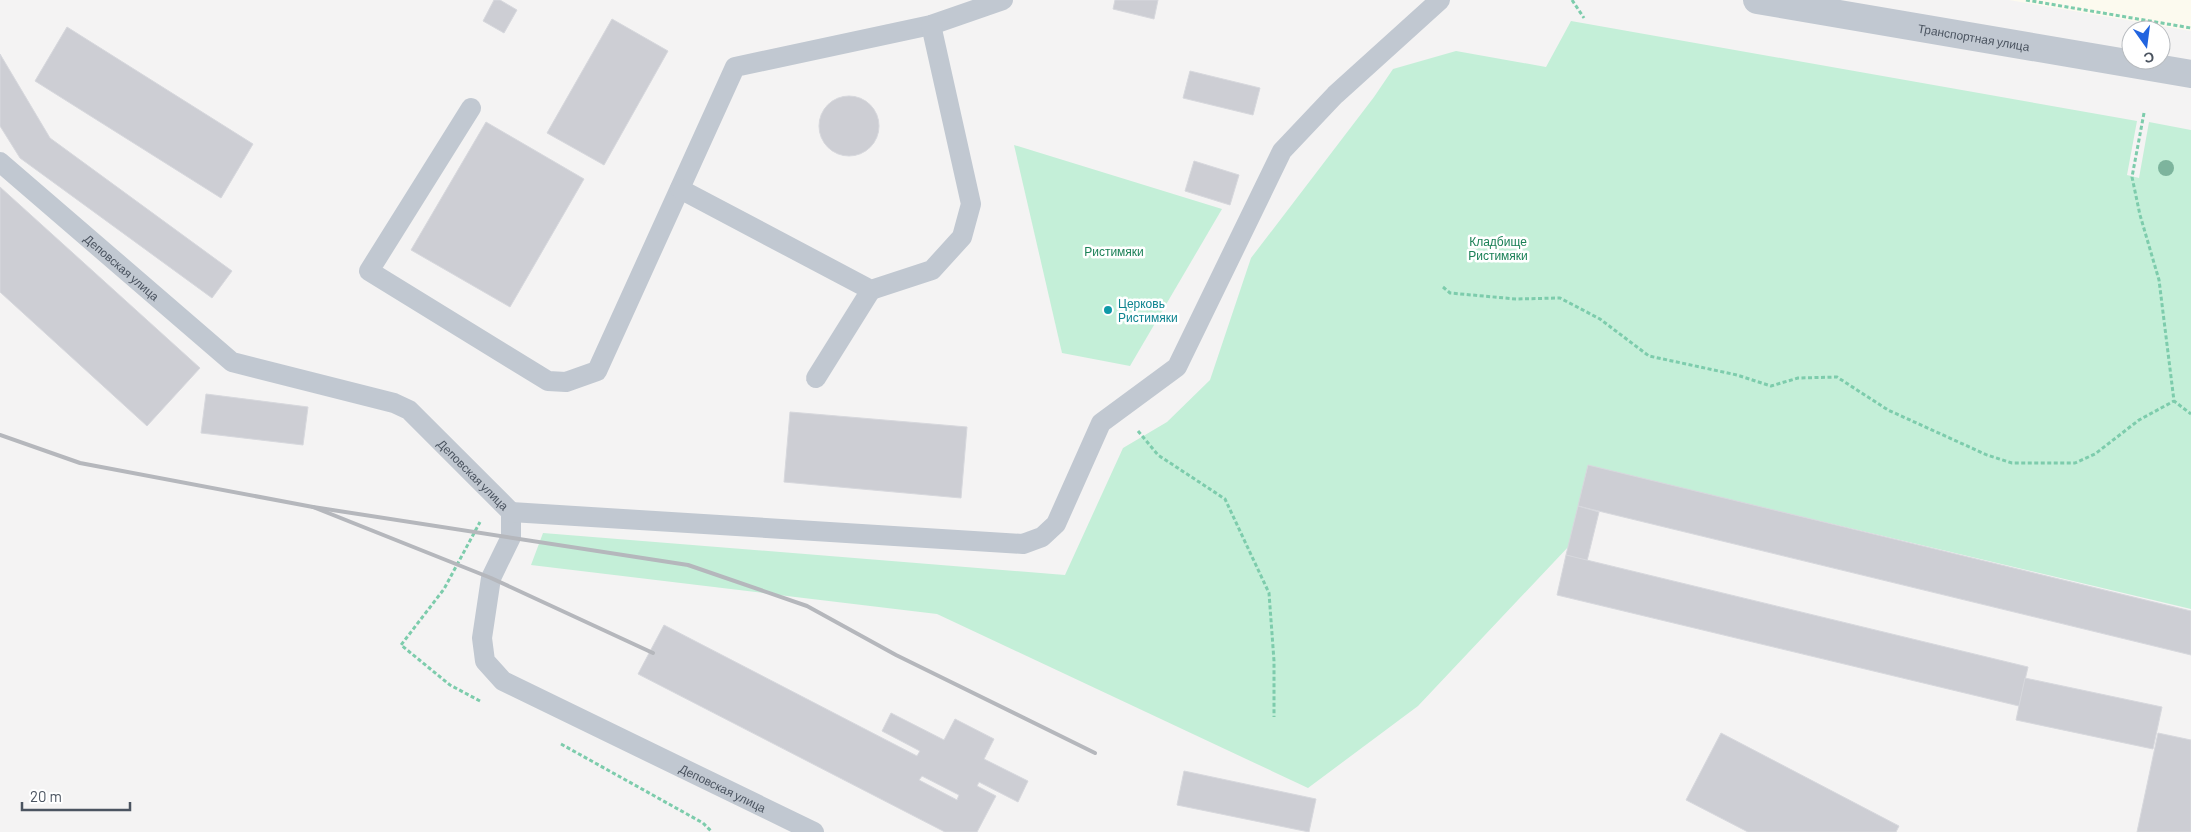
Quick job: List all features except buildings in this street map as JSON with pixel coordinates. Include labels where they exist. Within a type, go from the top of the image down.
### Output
[{"type":"street","name":"Транспортная улица","points":[[1757,0],[2191,74]]},
{"type":"lane","points":[[471,108],[369,271],[548,381],[566,382],[598,371],[735,67],[932,25],[1003,0]]},
{"type":"lane","points":[[511,512],[1023,544],[1042,537],[1056,524],[1101,423],[1177,367],[1282,150],[1335,95],[1440,0]]},
{"type":"lane","points":[[816,378],[871,290],[932,270],[962,237],[971,204],[932,25]]},
{"type":"lane","name":"Деповская улица","points":[[0,162],[232,362],[394,403],[409,410],[511,512],[511,537],[491,578],[482,638],[485,660],[503,682],[814,832]]},
{"type":"lane","points":[[680,189],[871,290]]},
{"type":"path","points":[[1572,0],[1584,18]]},
{"type":"path","points":[[2026,0],[2191,28]]},
{"type":"path","points":[[2144,113],[2132,177],[2140,215],[2159,280],[2174,401],[2191,414]]},
{"type":"path","points":[[1443,287],[1450,293],[1516,299],[1560,298],[1600,319],[1649,356],[1737,375],[1771,386],[1798,378],[1837,377],[1888,410],[1987,455],[2012,463],[2075,463],[2096,454],[2139,420],[2174,401]]},
{"type":"path","points":[[1120,410],[1158,455],[1225,499],[1270,593],[1274,661],[1274,717]]},
{"type":"shaded area","points":[[2009,0],[2191,0],[2191,31],[2171,28],[2171,20],[2126,20]]},
{"type":"green space","name":"Кладбище Ристимяки","points":[[1571,21],[2137,121],[2127,175],[2139,178],[2149,122],[2191,130],[2191,609],[1588,466],[1570,545],[1418,706],[1308,788],[937,614],[531,565],[543,533],[1065,575],[1123,448],[1167,422],[1210,380],[1251,258],[1374,97],[1393,69],[1456,51],[1546,67]]},
{"type":"green space","name":"Ристимяки","points":[[1014,145],[1222,209],[1130,366],[1062,353]]},
{"type":"railway","points":[[0,435],[80,463],[313,507],[491,578],[653,653]]},
{"type":"railway","points":[[313,507],[688,565],[807,606],[896,655],[1095,753]]},
{"type":"place","name":"Церковь Ристимяки","points":[[1108,310]]}]
